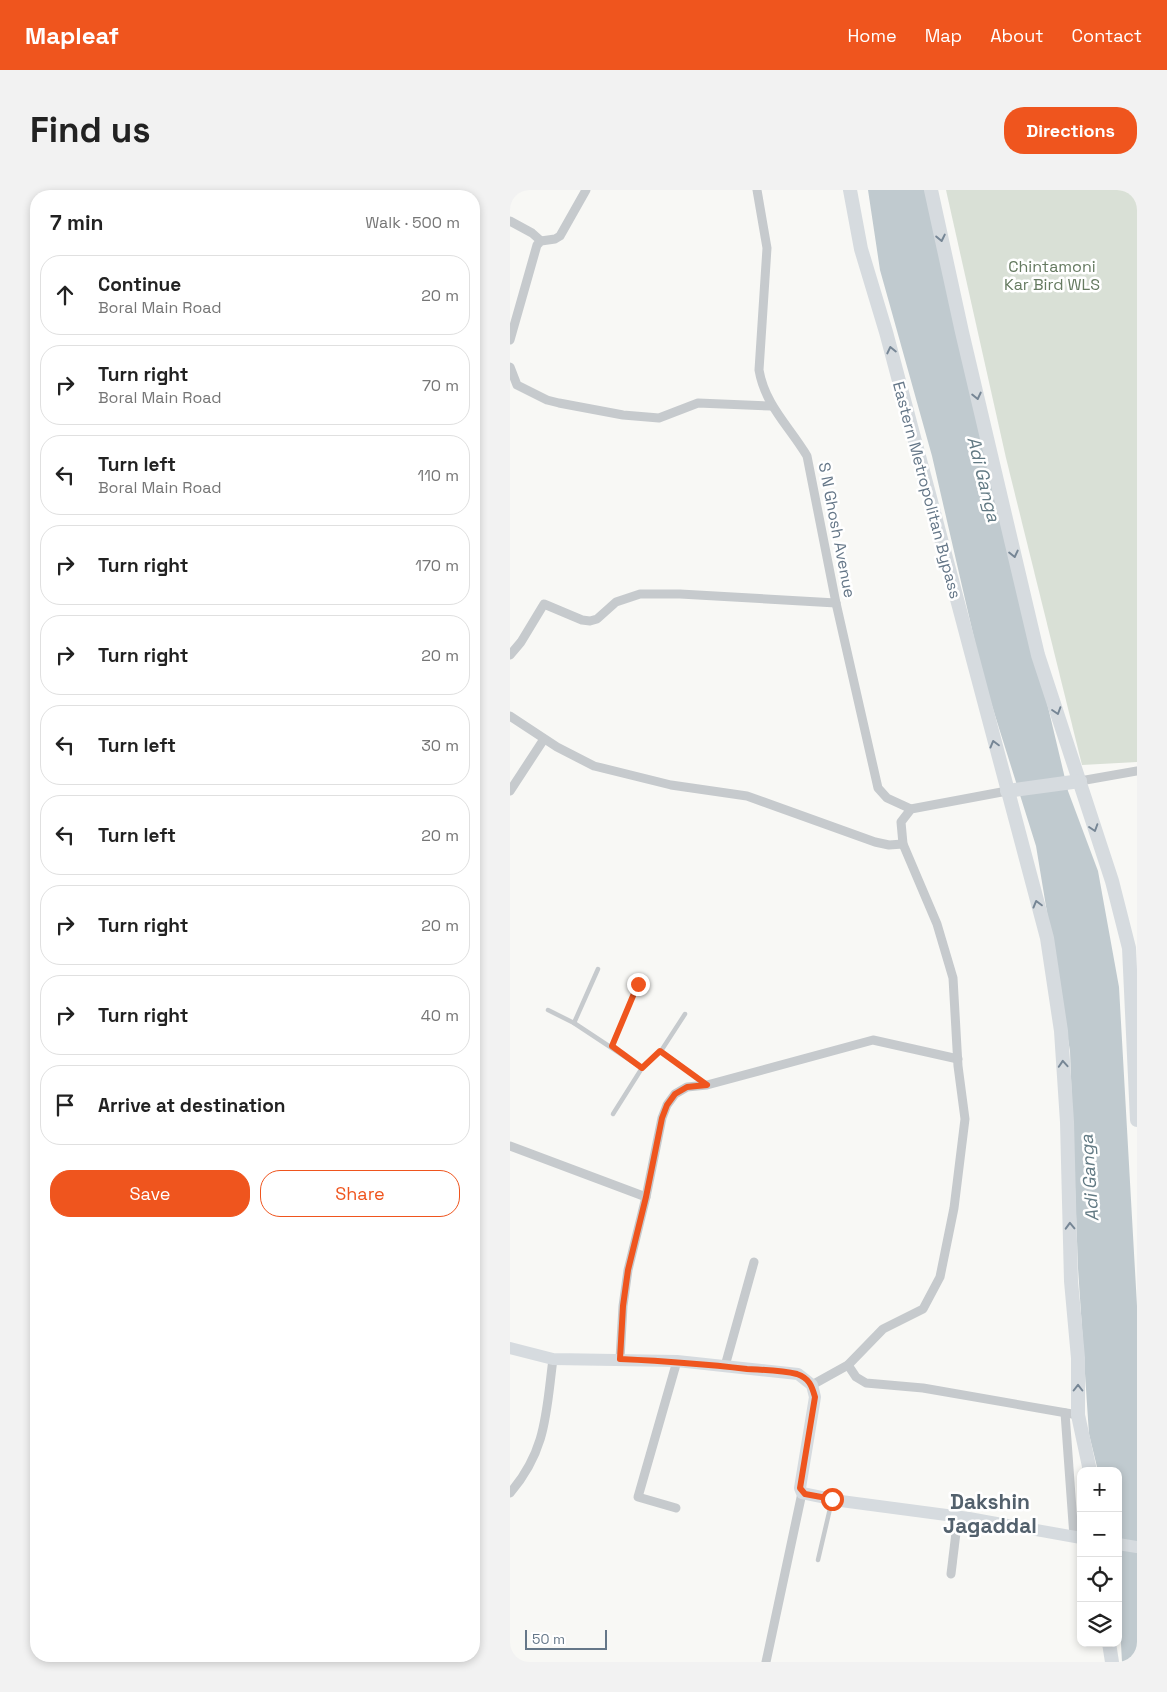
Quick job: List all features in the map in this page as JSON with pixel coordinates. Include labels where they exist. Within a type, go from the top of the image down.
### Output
[{"type":"main road","name":"Eastern Metropolitan Bypass","points":[[850,190],[861,248],[886,332],[1047,938],[1061,1031],[1067,1122],[1071,1281],[1078,1358],[1072,1414],[1089,1467]]},
{"type":"main road","points":[[931,190],[962,332],[1038,655],[1112,881],[1129,948],[1135,1032],[1137,1120]]},
{"type":"main road","points":[[1007,791],[1080,781]]},
{"type":"main road","points":[[510,1348],[553,1359],[677,1361],[798,1374],[812,1385],[815,1397],[800,1488],[802,1493],[832,1499],[958,1516],[1077,1538]]},
{"type":"main road","points":[[1122,1545],[1137,1547]]},
{"type":"main road","points":[[1110,1647],[1112,1662]]},
{"type":"street","points":[[510,221],[532,233],[541,241],[555,239],[560,236],[586,190]]},
{"type":"street","name":"S N Ghosh Avenue","points":[[757,190],[767,248],[759,370],[762,388],[771,406],[795,435],[807,456],[836,603],[878,788],[887,798],[911,809]]},
{"type":"street","points":[[510,340],[532,260],[541,241]]},
{"type":"street","points":[[510,367],[517,385],[538,396],[559,403],[623,415],[659,418],[698,404],[771,406]]},
{"type":"street","points":[[510,655],[521,642],[544,604],[582,620],[590,621],[597,619],[616,602],[640,594],[680,594],[836,603]]},
{"type":"street","points":[[510,716],[544,739],[594,766],[671,785],[747,796],[875,842],[889,845],[903,844]]},
{"type":"street","points":[[510,791],[544,739]]},
{"type":"street","points":[[1080,781],[1137,772]]},
{"type":"street","points":[[812,1385],[848,1365],[883,1329],[922,1309],[940,1277],[964,1137],[965,1119],[950,961],[937,924],[903,844],[901,822],[911,809],[1007,791]]},
{"type":"street","points":[[620,1359],[623,1306],[628,1270],[646,1197],[662,1118],[667,1105],[675,1094],[687,1087],[707,1085],[873,1040],[958,1059]]},
{"type":"street","points":[[510,1146],[646,1197]]},
{"type":"street","points":[[725,1366],[754,1262]]},
{"type":"street","points":[[510,1493],[531,1464],[544,1434],[553,1359]]},
{"type":"street","points":[[676,1508],[638,1498],[677,1361]]},
{"type":"street","points":[[848,1365],[856,1377],[866,1383],[923,1388],[1072,1414],[1077,1517]]},
{"type":"street","points":[[766,1662],[802,1493]]},
{"type":"street","points":[[951,1574],[958,1516]]},
{"type":"lane","points":[[574,1023],[598,969]]},
{"type":"lane","points":[[612,1046],[638,984]]},
{"type":"lane","points":[[548,1010],[612,1046],[642,1068]]},
{"type":"lane","points":[[612,1114],[642,1068],[660,1051],[685,1014]]},
{"type":"lane","points":[[660,1051],[707,1085]]},
{"type":"lane","points":[[818,1560],[832,1499]]},
{"type":"green space","name":"Chintamoni Kar Bird WLS","points":[[946,190],[1137,190],[1137,762],[1082,765],[1006,458]]},
{"type":"water","name":"Adi Ganga","points":[[868,190],[925,190],[1068,791],[1098,871],[1119,987],[1137,1306],[1137,1662],[1122,1662],[1122,1467],[1097,1467],[1089,1434],[1078,1268],[1070,1051],[1036,846],[983,677],[932,456],[880,270]]},
{"type":"district","name":"Dakshin Jagaddal","points":[[990,1513]]},
{"type":"route","points":[[638,984],[612,1046],[642,1068],[660,1051],[707,1085],[687,1087],[675,1094],[667,1105],[662,1118],[646,1197],[628,1270],[623,1306],[620,1359],[677,1361],[798,1374],[812,1385],[815,1397],[800,1491],[805,1494],[832,1499]]}]
